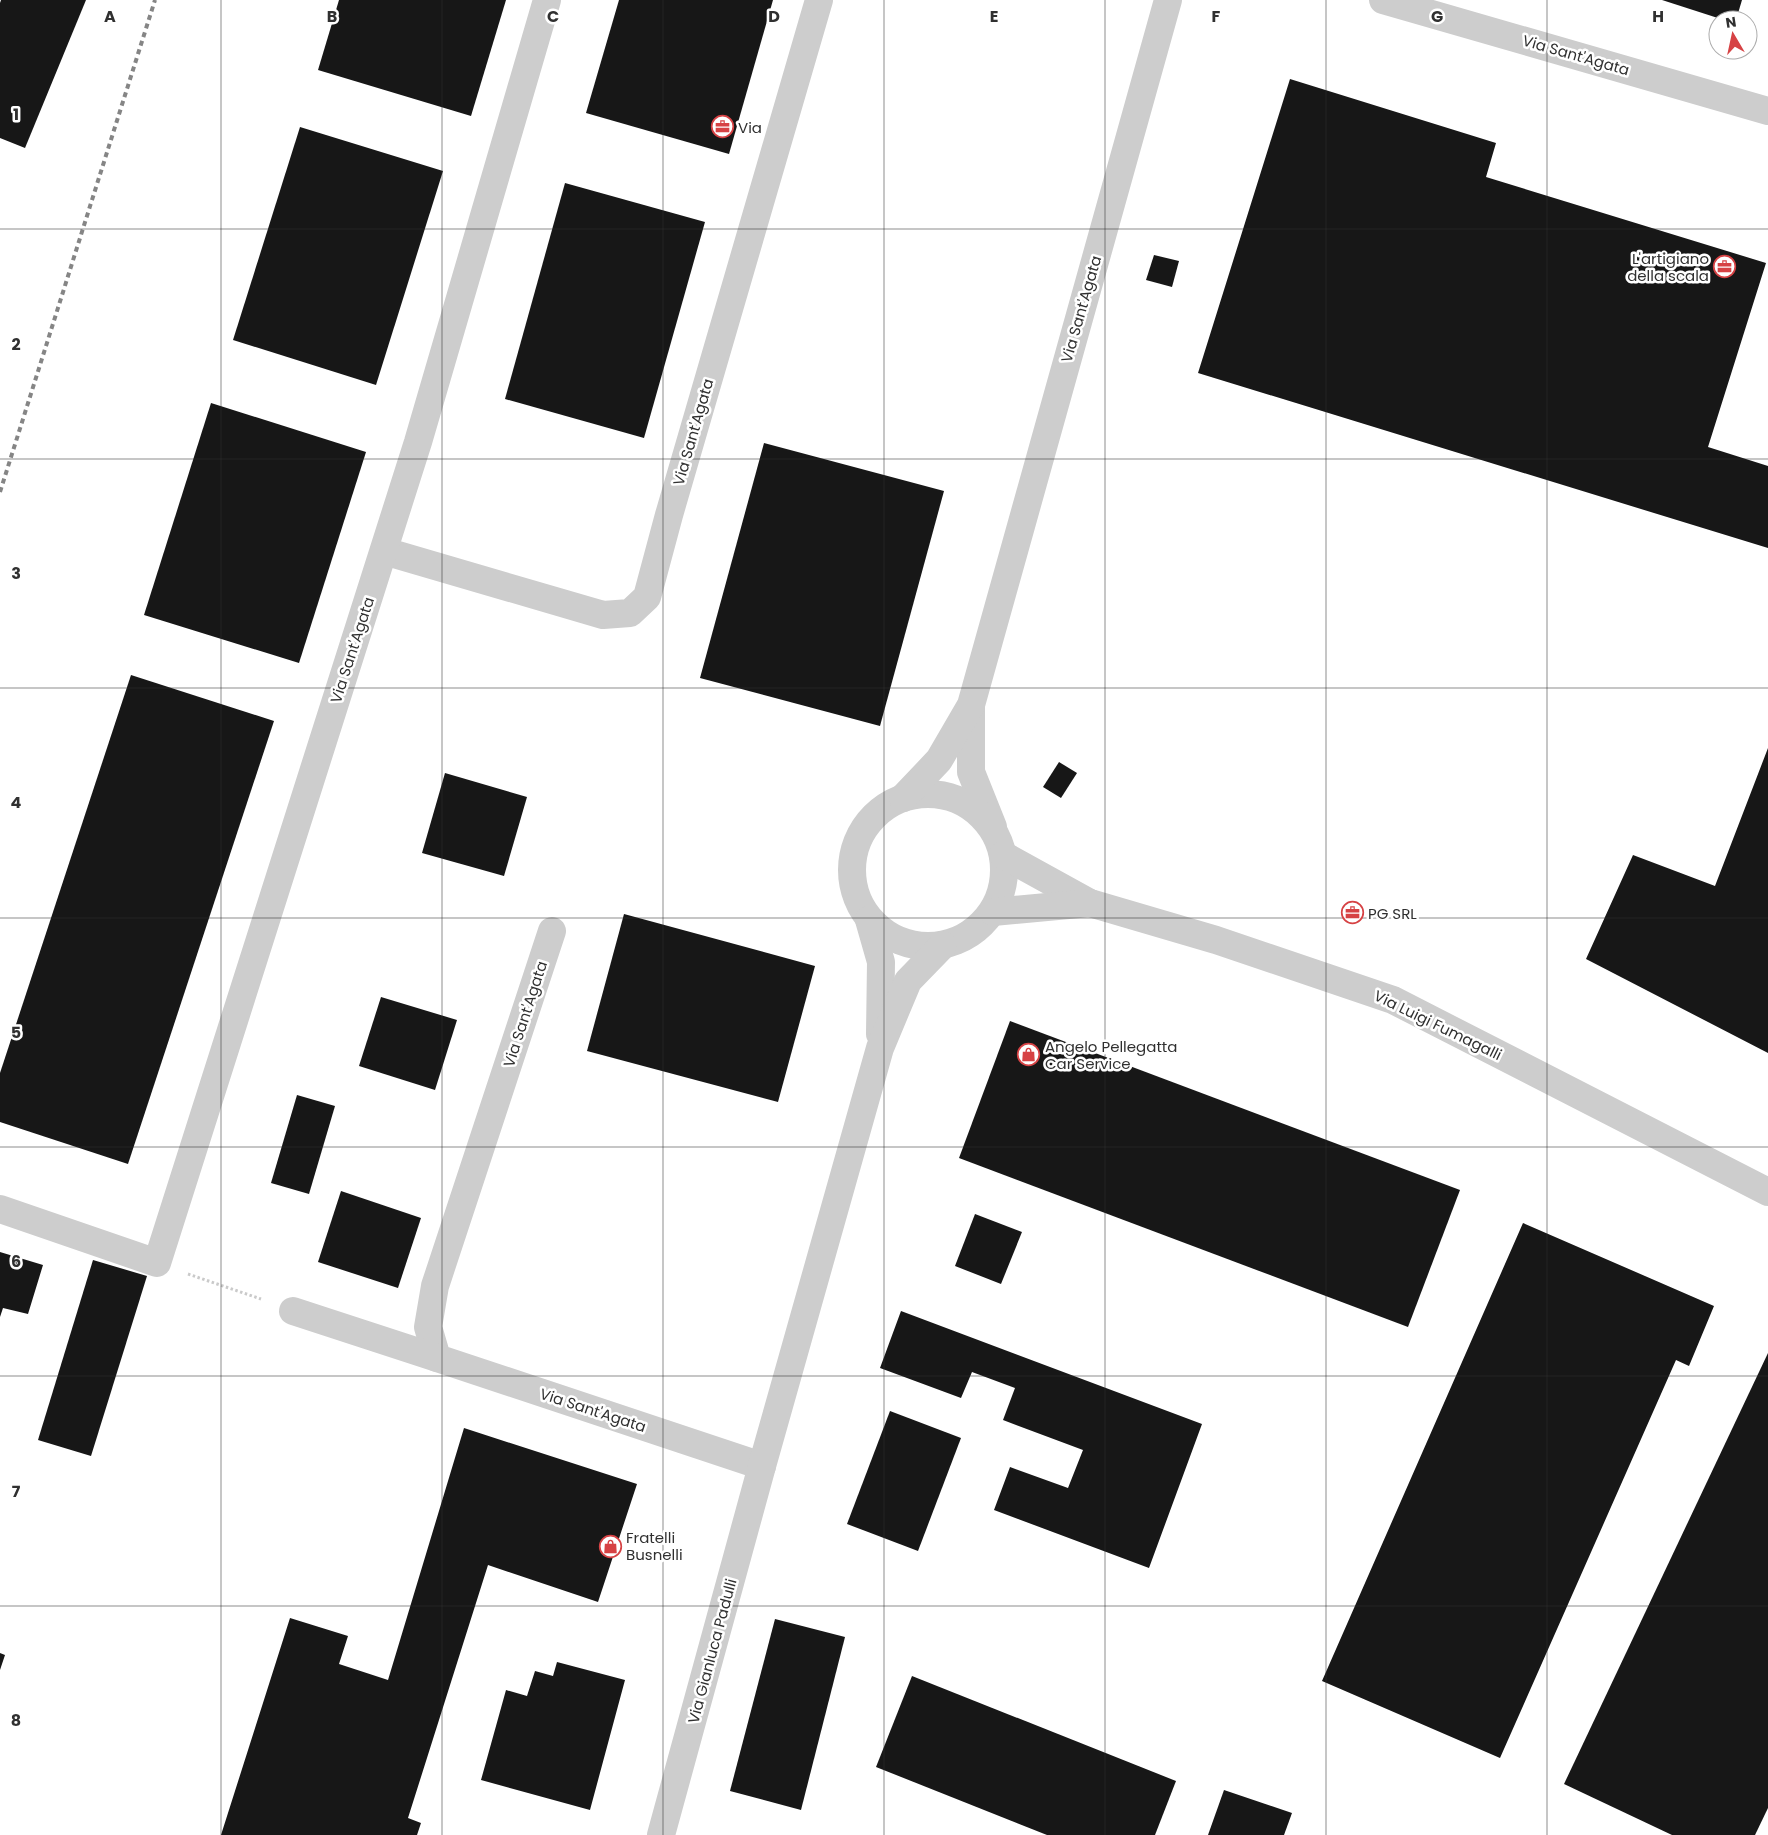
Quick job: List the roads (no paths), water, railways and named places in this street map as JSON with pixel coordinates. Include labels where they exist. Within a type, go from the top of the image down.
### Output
[{"type":"street","name":"Via Sant'Agata","points":[[0,1209],[157,1264],[418,442],[547,0]]},
{"type":"street","name":"Via Sant'Agata","points":[[384,551],[602,615],[630,613],[647,597],[669,514],[818,0]]},
{"type":"street","name":"Via Sant'Agata","points":[[903,798],[939,760],[971,705],[1168,0]]},
{"type":"street","name":"Via Sant'Agata","points":[[1383,0],[1768,111]]},
{"type":"street","name":"Via Sant'Agata","points":[[971,705],[971,772],[1000,846]]},
{"type":"street","points":[[869,920],[900,942],[927,947],[943,945],[968,936],[993,912],[1001,894],[1005,869],[1000,846],[982,815],[948,796],[921,794],[903,798],[875,815],[859,836],[851,875],[858,900],[869,920],[881,962],[880,1048]]},
{"type":"street","name":"Via Luigi Fumagalli","points":[[1000,846],[1090,903],[1216,940],[1392,1000],[1768,1192]]},
{"type":"street","name":"Via Luigi Fumagalli","points":[[993,912],[1090,903]]},
{"type":"street","name":"Via Sant'Agata","points":[[552,931],[435,1286],[428,1327],[437,1358],[762,1466]]},
{"type":"street","points":[[762,1466],[880,1048],[908,981],[943,945]]},
{"type":"street","points":[[294,1311],[437,1358]]},
{"type":"street","name":"Via Gianluca Padulli","points":[[661,1835],[762,1466]]},
{"type":"railway","points":[[0,492],[155,0]]},
{"type":"place","name":"Via","points":[[722,127]]},
{"type":"place","name":"L'artigiano della scala","points":[[1725,267]]},
{"type":"place","name":"PG SRL","points":[[1352,913]]},
{"type":"place","name":"Angelo Pellegatta Car Service","points":[[1029,1055]]},
{"type":"place","name":"Fratelli Busnelli","points":[[610,1546]]}]
